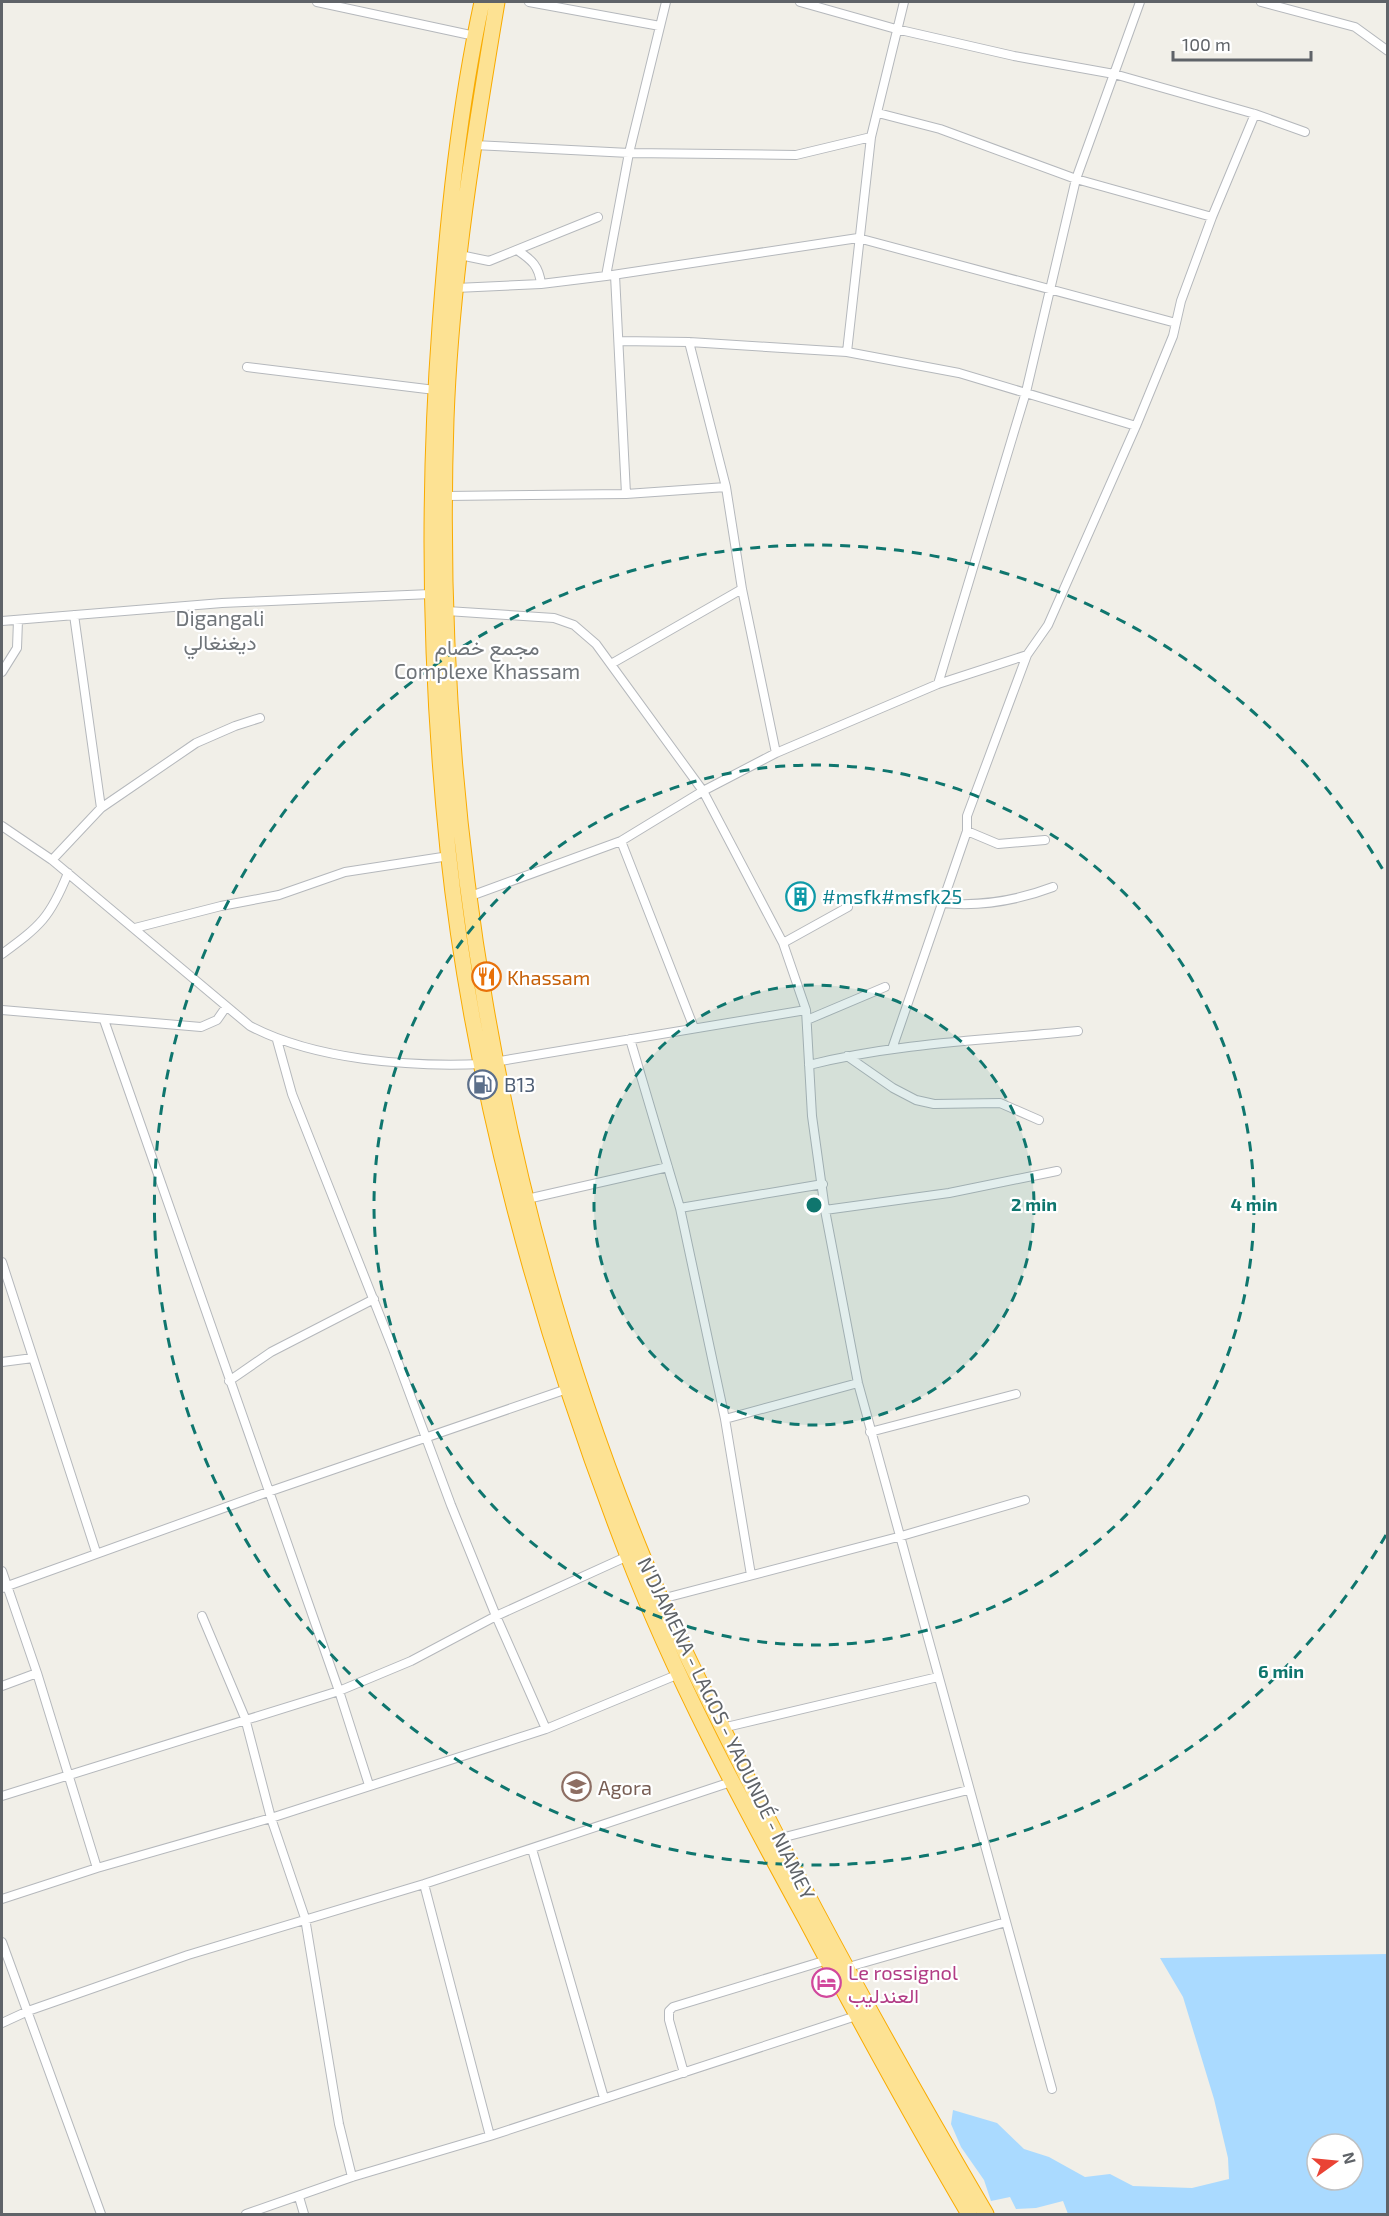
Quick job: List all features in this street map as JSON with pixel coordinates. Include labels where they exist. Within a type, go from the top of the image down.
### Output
[{"type":"highway","name":"N'DJAMENA - LAGOS - YAOUNDÉ - NIAMEY","points":[[482,2],[447,221],[431,460],[431,594],[438,737],[449,856],[515,1203],[567,1389],[627,1556],[679,1674],[730,1782],[966,2195],[986,2214]]},
{"type":"highway","name":"N'DJAMENA - LAGOS - YAOUNDÉ - NIAMEY","points":[[497,2],[474,145],[460,255],[446,417],[445,577],[451,736],[488,1063],[527,1199],[539,1250],[576,1369],[621,1499],[661,1599],[777,1839],[835,1966]]},
{"type":"highway","name":"N'DJAMENA - LAGOS - YAOUNDÉ - NIAMEY","points":[[966,2195],[969,2214]]},
{"type":"street","points":[[317,2],[475,36]]},
{"type":"street","points":[[529,2],[660,26]]},
{"type":"street","points":[[626,494],[619,341],[610,276],[629,153],[666,2]]},
{"type":"street","points":[[800,2],[896,29],[1014,56],[1113,74],[1255,114],[1305,132]]},
{"type":"street","points":[[847,352],[871,137],[904,2]]},
{"type":"street","points":[[938,684],[1026,392],[1076,179],[1140,2]]},
{"type":"street","points":[[1261,2],[1310,13],[1355,27],[1388,51]]},
{"type":"street","points":[[1310,13],[1313,2]]},
{"type":"street","points":[[878,113],[940,129],[1076,179],[1212,217]]},
{"type":"street","points":[[892,1049],[967,831],[967,816],[1027,655],[1048,625],[1136,426],[1176,323],[1181,301],[1212,217],[1255,114]]},
{"type":"street","points":[[474,145],[629,153],[796,155],[871,137]]},
{"type":"street","points":[[460,255],[489,261],[598,217]]},
{"type":"street","points":[[456,288],[541,284],[610,276],[858,238],[1176,323]]},
{"type":"street","points":[[517,250],[531,259],[540,271],[541,284]]},
{"type":"street","points":[[619,341],[689,342],[847,352],[958,372],[1136,426]]},
{"type":"street","points":[[689,342],[726,487],[741,589],[776,753]]},
{"type":"street","points":[[247,367],[435,390]]},
{"type":"street","points":[[446,496],[626,494],[726,487]]},
{"type":"street","points":[[610,664],[741,589]]},
{"type":"street","points":[[2,621],[222,603],[431,594]]},
{"type":"street","points":[[447,611],[554,618],[574,625],[597,644],[703,791],[783,943],[806,1010],[812,1116],[825,1210],[858,1383],[898,1537],[1052,2089]]},
{"type":"street","points":[[74,615],[101,808]]},
{"type":"street","points":[[2,672],[17,648],[18,620]]},
{"type":"street","points":[[468,897],[621,841],[703,791],[776,753],[938,684],[1027,655]]},
{"type":"street","points":[[52,860],[101,808],[196,743],[260,718]]},
{"type":"street","points":[[2,826],[52,860],[250,1026],[277,1040],[346,1056],[433,1064],[488,1063],[806,1010]]},
{"type":"street","points":[[967,831],[998,844],[1045,840]]},
{"type":"street","points":[[621,841],[694,1028]]},
{"type":"street","points":[[135,928],[221,906],[279,895],[345,872],[449,856]]},
{"type":"street","points":[[2,954],[39,927],[54,906],[68,873]]},
{"type":"street","points":[[942,903],[973,906],[1029,896],[1053,887]]},
{"type":"street","points":[[783,943],[848,907]]},
{"type":"street","points":[[807,1020],[885,987]]},
{"type":"street","points":[[2,1010],[201,1027],[217,1020],[226,1007]]},
{"type":"street","points":[[104,1020],[339,1691],[369,1785]]},
{"type":"street","points":[[809,1065],[892,1049],[1078,1031]]},
{"type":"street","points":[[630,1039],[680,1208],[725,1419],[751,1575]]},
{"type":"street","points":[[277,1040],[292,1094],[374,1299],[425,1437],[496,1616],[546,1729]]},
{"type":"street","points":[[847,1056],[892,1088],[916,1100],[934,1104],[1000,1103],[1040,1120]]},
{"type":"street","points":[[527,1199],[668,1167]]},
{"type":"street","points":[[825,1210],[948,1193],[1058,1171]]},
{"type":"street","points":[[680,1208],[823,1184]]},
{"type":"street","points":[[2,1262],[96,1552]]},
{"type":"street","points":[[229,1381],[271,1352],[374,1299]]},
{"type":"street","points":[[2,1362],[33,1358]]},
{"type":"street","points":[[725,1419],[858,1383]]},
{"type":"street","points":[[4,1587],[96,1552],[567,1389]]},
{"type":"street","points":[[870,1432],[1016,1394]]},
{"type":"street","points":[[661,1599],[898,1537],[1025,1500]]},
{"type":"street","points":[[2,1796],[245,1718],[339,1691],[411,1661],[496,1616],[627,1556]]},
{"type":"street","points":[[2,1571],[4,1587],[37,1673],[97,1868]]},
{"type":"street","points":[[202,1616],[245,1718],[271,1818],[305,1918],[339,2124],[352,2177]]},
{"type":"street","points":[[2,1686],[37,1673]]},
{"type":"street","points":[[2,1899],[97,1868],[271,1818],[546,1729],[679,1674]]},
{"type":"street","points":[[722,1728],[938,1677]]},
{"type":"street","points":[[2,2023],[28,2011],[305,1918],[424,1884],[730,1782]]},
{"type":"street","points":[[777,1839],[969,1790]]},
{"type":"street","points":[[532,1849],[604,2098]]},
{"type":"street","points":[[424,1884],[490,2136]]},
{"type":"street","points":[[684,2073],[669,2020],[669,2011],[673,2007],[1006,1922]]},
{"type":"street","points":[[2,1942],[101,2214]]},
{"type":"street","points":[[246,2214],[352,2177],[490,2136],[864,2014]]},
{"type":"street","points":[[299,2197],[304,2214]]},
{"type":"water","points":[[1387,1954],[1387,2214],[1068,2214],[1063,2201],[1036,2208],[1016,2209],[1010,2197],[991,2201],[984,2180],[961,2147],[951,2124],[953,2110],[997,2123],[1024,2149],[1049,2157],[1085,2177],[1110,2174],[1133,2186],[1192,2188],[1229,2179],[1228,2158],[1214,2099],[1183,1997],[1160,1958]]},
{"type":"place","name":"#msfk#msfk25","points":[[801,896]]},
{"type":"place","name":"Khassam","points":[[486,977]]},
{"type":"place","name":"B13","points":[[483,1084]]},
{"type":"place","name":"Agora","points":[[577,1787]]},
{"type":"place","name":"Le rossignol العندليب","points":[[827,1983]]},
{"type":"district","name":"Digangali ديغنغالي","points":[[220,629]]},
{"type":"district","name":"مجمع خصام Complexe Khassam","points":[[487,658]]}]
